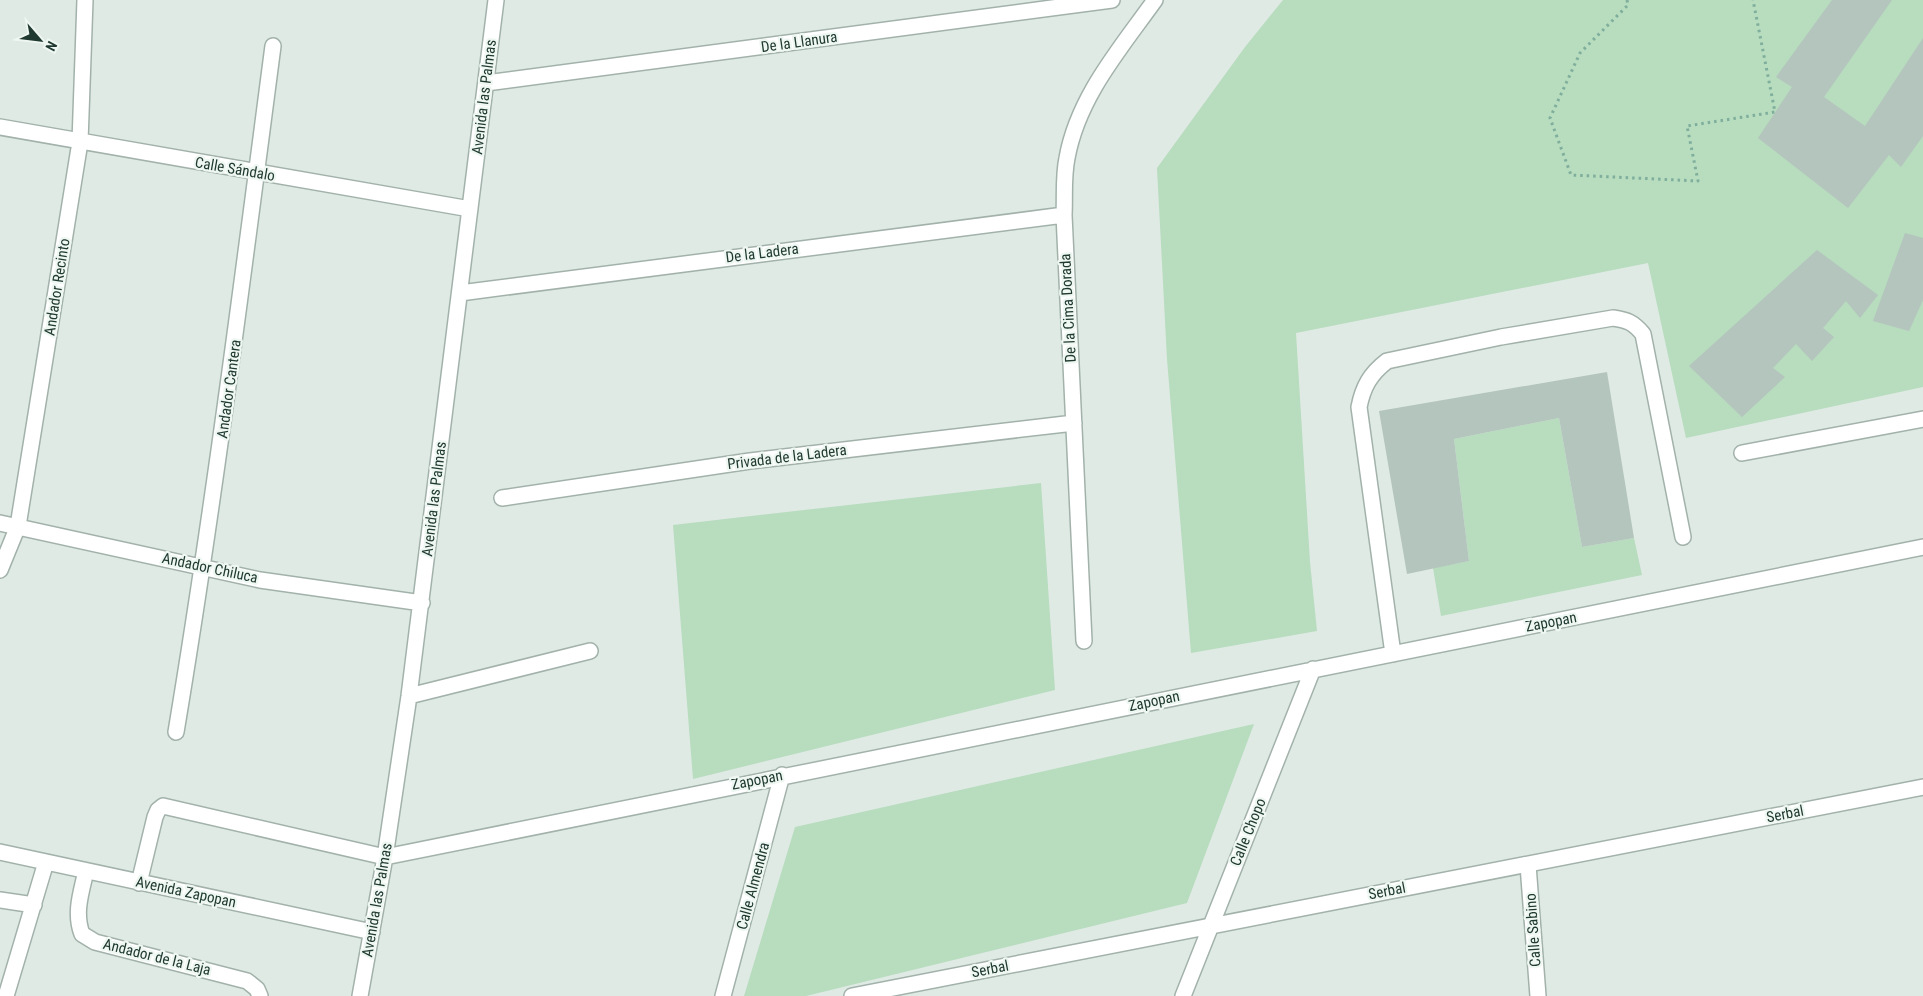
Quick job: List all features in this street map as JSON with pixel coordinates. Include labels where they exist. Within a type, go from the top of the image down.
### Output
[{"type":"street","name":"Andador Recinto","points":[[0,570],[18,526],[80,142],[85,0]]},
{"type":"street","name":"Avenida las Palmas","points":[[360,996],[385,857],[422,603],[496,0]]},
{"type":"street","name":"De la Llanura","points":[[486,83],[1112,0]]},
{"type":"street","name":"De la Cima Dorada","points":[[1084,641],[1064,216],[1066,160],[1075,127],[1089,95],[1155,0]]},
{"type":"street","name":"Andador Cantera","points":[[176,732],[204,567],[273,46]]},
{"type":"street","name":"Calle Sándalo","points":[[0,127],[256,173],[470,208]]},
{"type":"street","name":"De la Ladera","points":[[460,293],[1064,216]]},
{"type":"street","points":[[1393,654],[1359,407],[1363,387],[1375,370],[1387,362],[1501,337],[1612,318],[1626,320],[1635,324],[1643,334],[1683,537]]},
{"type":"street","points":[[1742,453],[1923,418]]},
{"type":"street","name":"Privada de la Ladera","points":[[502,498],[750,461],[1074,423]]},
{"type":"street","name":"Andador Chiluca","points":[[0,522],[260,580],[422,603]]},
{"type":"street","name":"Zapopan","points":[[385,857],[782,775],[1923,547]]},
{"type":"street","points":[[409,696],[590,651]]},
{"type":"street","name":"Calle Chopo","points":[[1183,996],[1313,669]]},
{"type":"street","name":"Calle Almendra","points":[[723,996],[782,775]]},
{"type":"street","name":"Serbal","points":[[852,996],[1212,924],[1528,865],[1923,787]]},
{"type":"street","points":[[139,883],[155,817],[163,806],[385,857]]},
{"type":"street","name":"Avenida Zapopan","points":[[0,852],[372,932]]},
{"type":"street","points":[[6,996],[46,862]]},
{"type":"street","name":"Calle Sabino","points":[[1528,865],[1538,996]]},
{"type":"street","name":"Andador de la Laja","points":[[86,871],[78,906],[78,922],[82,934],[95,942],[247,980],[260,996]]},
{"type":"street","points":[[0,900],[34,906]]},
{"type":"path","points":[[1627,0],[1628,5],[1580,52],[1550,118],[1571,175],[1698,182],[1687,126],[1775,112],[1753,0]]},
{"type":"green space","points":[[1283,0],[1923,0],[1923,387],[1686,438],[1648,263],[1296,333],[1310,562],[1317,631],[1191,653],[1167,359],[1157,168],[1245,47]]},
{"type":"green space","points":[[1559,418],[1582,547],[1634,538],[1642,575],[1441,616],[1433,568],[1469,561],[1454,439]]},
{"type":"green space","points":[[1041,483],[1055,690],[693,779],[673,525]]},
{"type":"green space","points":[[1254,724],[1187,903],[806,996],[744,996],[795,827]]},
{"type":"building","points":[[1832,0],[1892,0],[1824,97],[1865,126],[1923,38],[1923,136],[1901,167],[1889,155],[1848,208],[1758,138],[1792,87],[1776,77]]},
{"type":"building","points":[[1905,233],[1923,238],[1923,300],[1909,331],[1873,321]]},
{"type":"building","points":[[1817,250],[1878,295],[1860,318],[1846,301],[1823,328],[1834,337],[1812,361],[1796,344],[1773,368],[1785,377],[1742,417],[1689,366]]},
{"type":"building","points":[[1607,372],[1634,538],[1582,547],[1559,418],[1454,439],[1469,561],[1407,574],[1379,411]]}]
